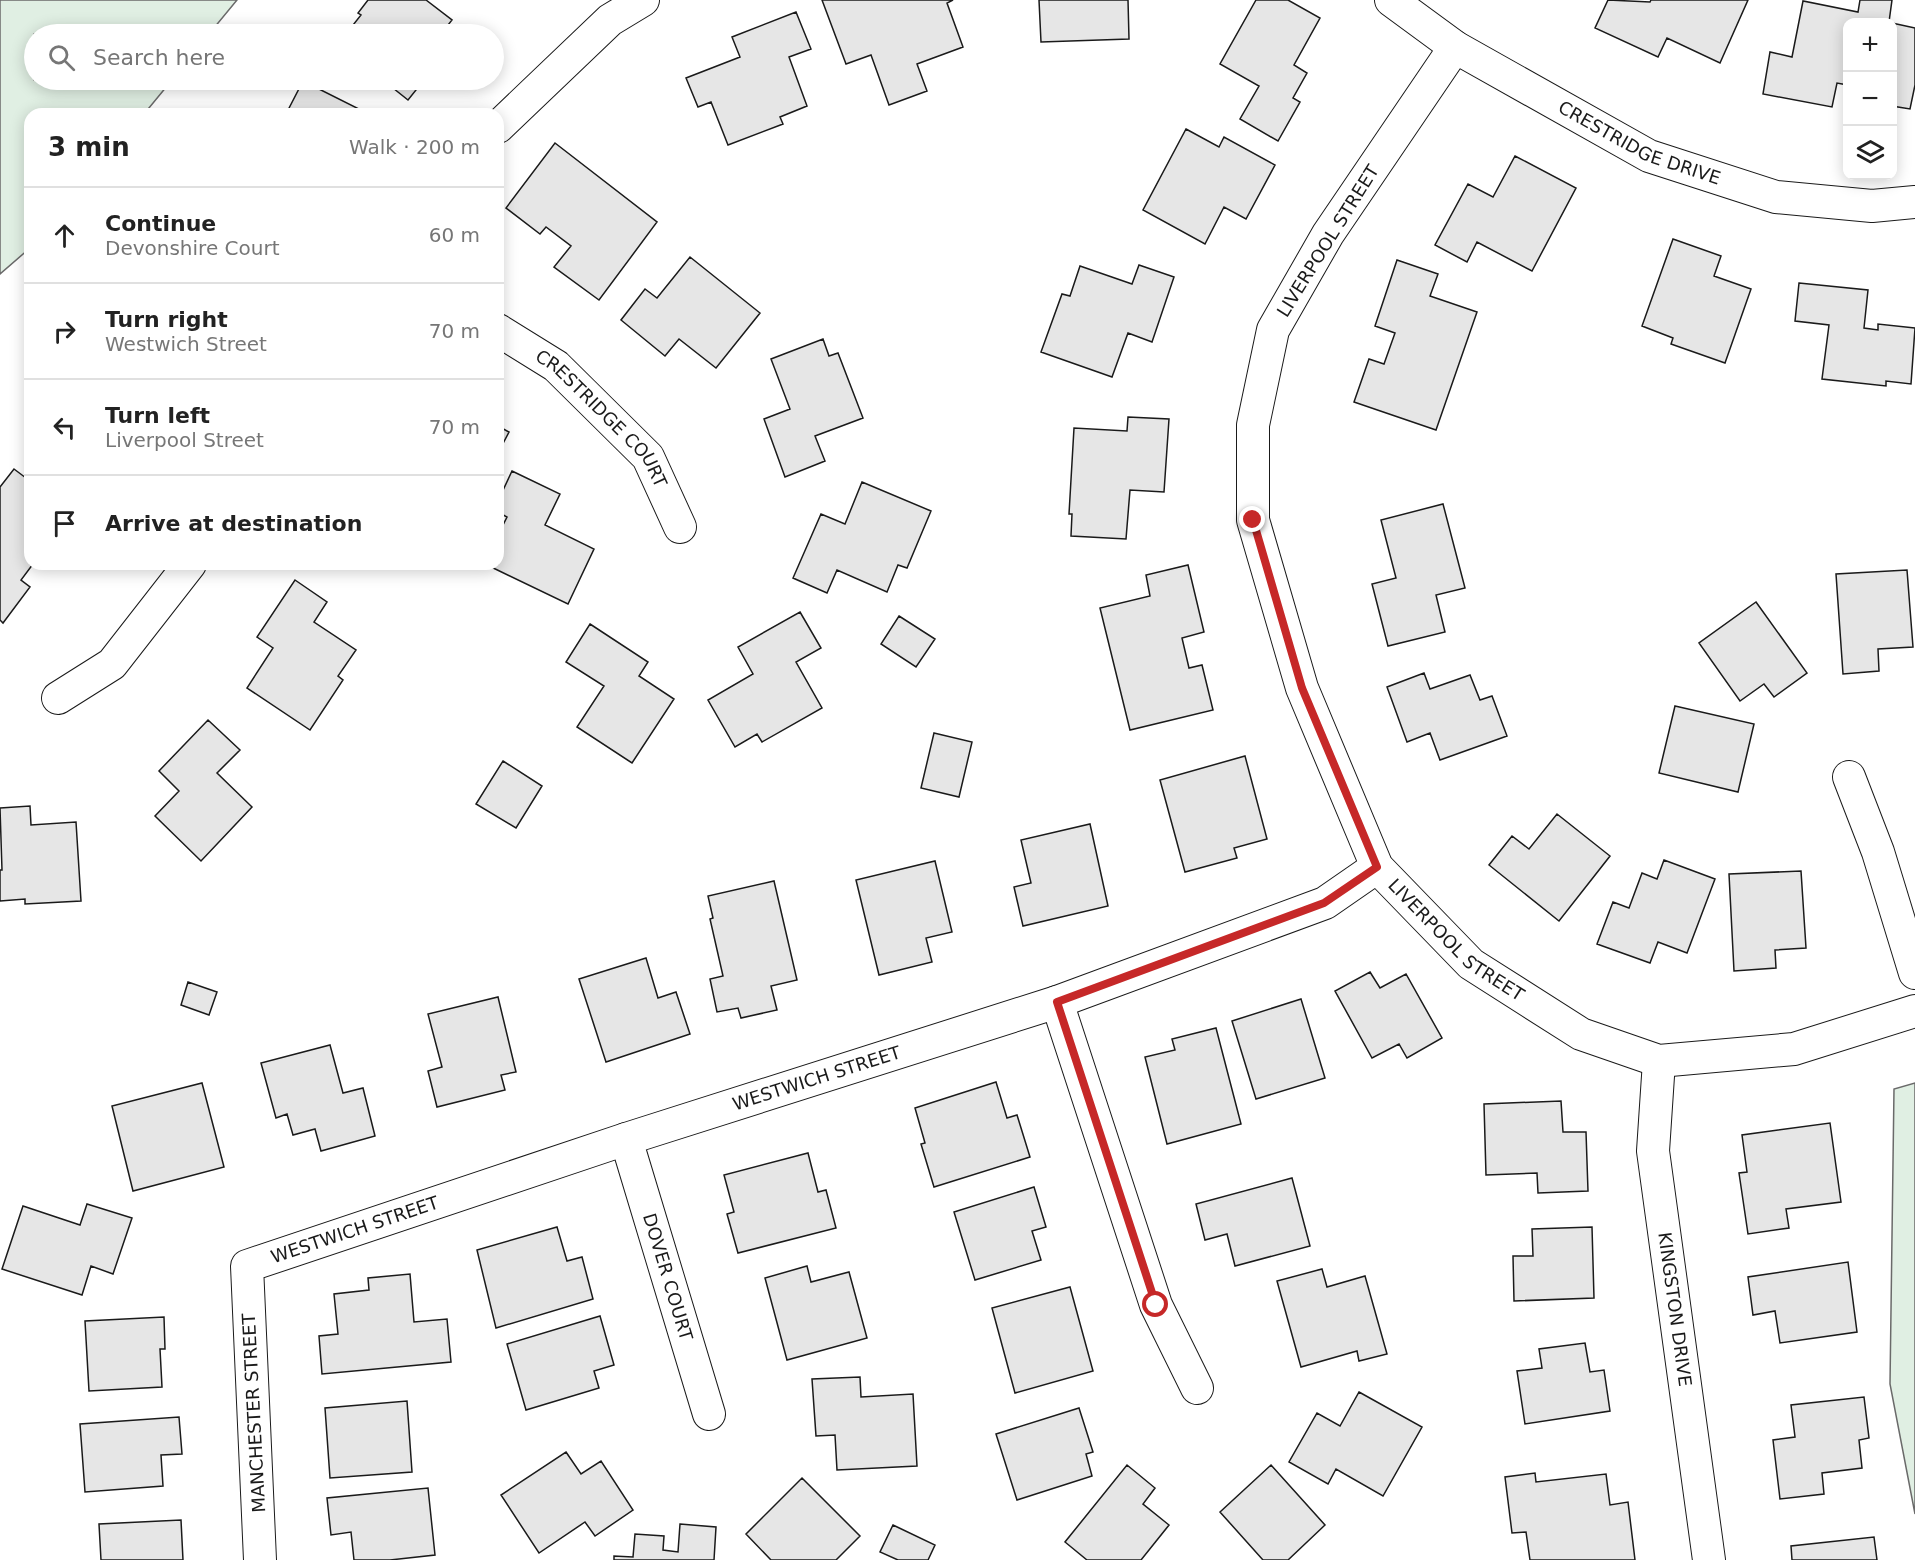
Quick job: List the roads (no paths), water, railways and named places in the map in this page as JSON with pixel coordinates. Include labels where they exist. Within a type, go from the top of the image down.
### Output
[{"type":"street","points":[[504,121],[610,20],[643,0]]},
{"type":"street","name":"CRESTRIDGE DRIVE","points":[[1391,0],[1455,47],[1648,156],[1776,197],[1872,206],[1915,202]]},
{"type":"street","name":"LIVERPOOL STREET","points":[[1455,47],[1328,234],[1273,330],[1252,425],[1253,520],[1302,688],[1377,867],[1471,964],[1581,1034],[1659,1060],[1794,1049],[1915,1011]]},
{"type":"street","name":"CRESTRIDGE COURT","points":[[504,334],[556,366],[648,457],[680,527]]},
{"type":"street","points":[[58,698],[112,664],[185,570]]},
{"type":"street","points":[[1849,777],[1878,852],[1915,973]]},
{"type":"street","name":"WESTWICH STREET","points":[[247,1266],[626,1139],[1057,1002],[1324,903],[1377,867]]},
{"type":"street","points":[[1057,1002],[1156,1305],[1197,1388]]},
{"type":"street","name":"KINGSTON DRIVE","points":[[1659,1060],[1653,1151],[1708,1560]]},
{"type":"street","name":"DOVER COURT","points":[[626,1139],[709,1414]]},
{"type":"street","name":"MANCHESTER STREET","points":[[247,1266],[260,1560]]}]
